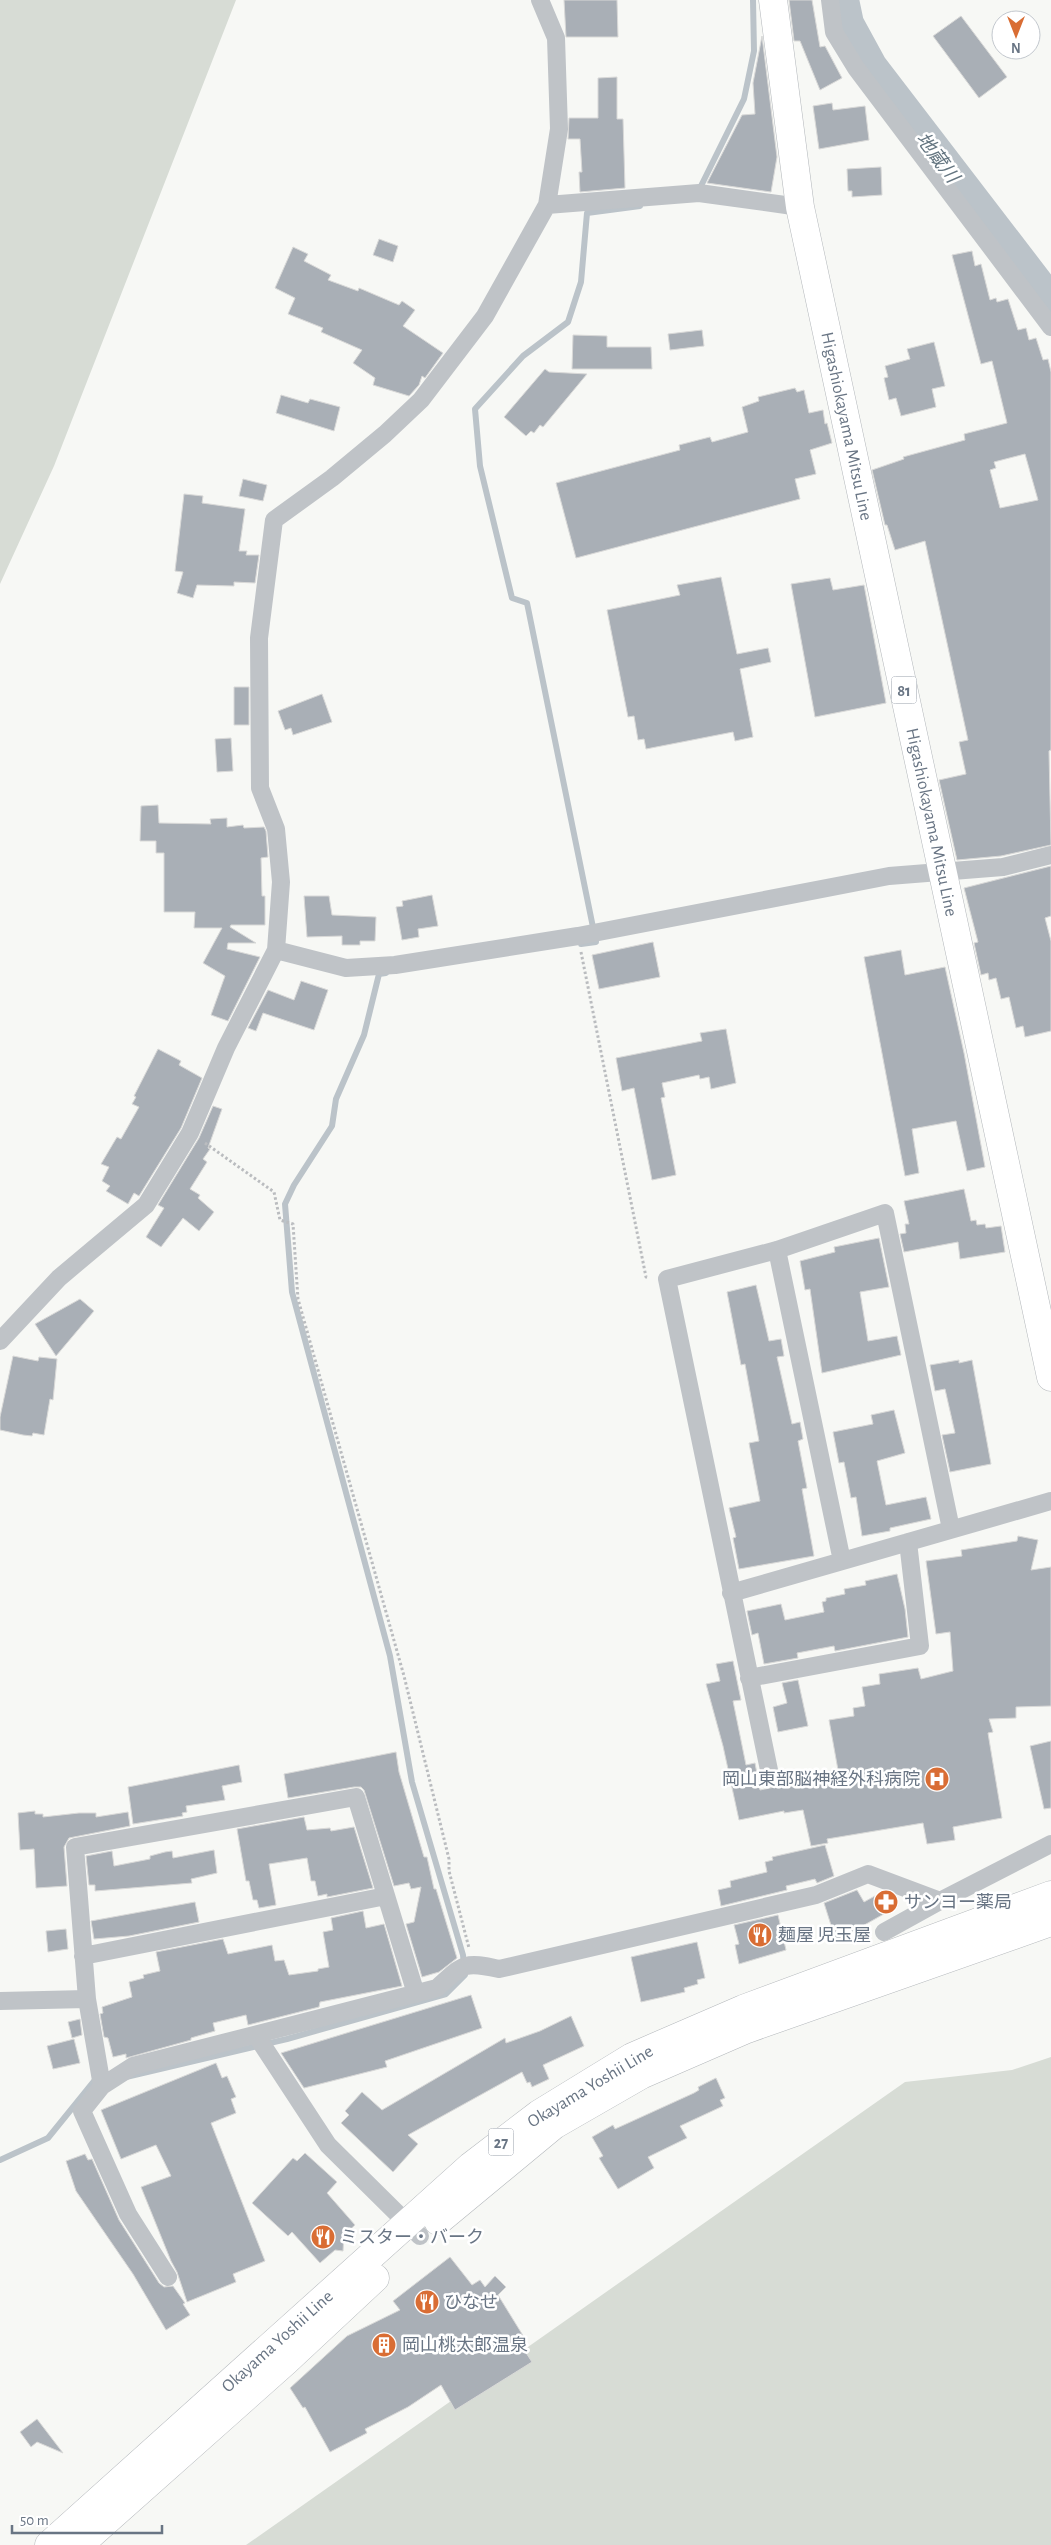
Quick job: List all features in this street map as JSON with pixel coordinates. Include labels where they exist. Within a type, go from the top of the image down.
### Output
[{"type":"main road","name":"Higashiokayama Mitsu Line","points":[[773,0],[800,206],[1051,1377]]},
{"type":"main road","name":"Okayama Yoshii Line","points":[[79,2545],[286,2362],[413,2230],[471,2166],[539,2114],[632,2057],[743,2010],[1051,1895]]},
{"type":"main road","name":"Okayama Yoshii Line","points":[[50,2545],[413,2230],[554,2126],[641,2075],[747,2029],[1051,1922]]},
{"type":"street","points":[[0,1341],[59,1278],[146,1205],[190,1133],[226,1048],[276,950],[281,882],[279,855],[276,829],[260,788],[260,638],[274,520],[332,478],[385,434],[421,400],[484,316],[547,205],[559,129],[557,56],[556,38],[540,0]]},
{"type":"street","points":[[830,0],[834,32],[856,68],[1051,327]]},
{"type":"street","points":[[547,205],[699,193],[800,206]]},
{"type":"street","points":[[276,950],[346,968],[395,965],[578,936],[889,876],[1003,867],[1051,856]]},
{"type":"street","points":[[769,1770],[667,1279],[777,1250],[885,1213],[951,1530]]},
{"type":"street","points":[[777,1250],[842,1561]]},
{"type":"street","points":[[731,1593],[1051,1501]]},
{"type":"street","points":[[749,1678],[920,1646],[908,1542]]},
{"type":"street","points":[[102,2086],[87,1998],[75,1847],[356,1797],[416,1994]]},
{"type":"street","points":[[884,1932],[1051,1844]]},
{"type":"street","points":[[168,2277],[128,2214],[82,2110],[102,2086],[133,2066],[437,1988],[458,1968],[473,1963],[499,1969],[816,1895],[868,1874],[940,1902]]},
{"type":"street","points":[[83,1956],[386,1896]]},
{"type":"street","points":[[0,2001],[87,1998]]},
{"type":"street","points":[[256,2035],[328,2145],[413,2230]]},
{"type":"path","points":[[578,936],[646,1276],[667,1279]]},
{"type":"path","points":[[190,1133],[274,1192],[280,1220],[294,1224],[298,1299],[404,1676],[449,1859],[449,1870],[473,1963]]},
{"type":"shaded area","points":[[0,0],[236,0],[54,466],[0,584]]},
{"type":"shaded area","points":[[1051,2057],[1051,2545],[246,2545],[905,2082],[1012,2070]]},
{"type":"building","points":[[564,0],[617,0],[618,37],[566,37]]},
{"type":"building","points":[[789,0],[812,0],[820,47],[825,46],[842,78],[820,90],[800,41],[794,41]]},
{"type":"building","points":[[961,16],[991,56],[991,60],[994,60],[1007,77],[979,98],[933,36]]},
{"type":"building","points":[[762,36],[777,157],[771,192],[707,183],[742,115],[755,114],[753,83]]},
{"type":"building","points":[[617,77],[617,119],[623,119],[625,188],[580,192],[579,172],[582,172],[580,139],[568,139],[569,118],[598,118],[598,78]]},
{"type":"building","points":[[832,103],[833,110],[865,106],[869,140],[819,149],[813,106]]},
{"type":"building","points":[[881,167],[882,195],[852,197],[852,191],[848,191],[847,169]]},
{"type":"building","points":[[379,239],[398,246],[393,262],[373,255]]},
{"type":"building","points":[[293,247],[308,254],[304,261],[331,275],[328,280],[358,291],[359,288],[399,305],[402,301],[415,310],[403,326],[443,353],[425,378],[422,376],[419,385],[409,396],[373,385],[375,378],[353,363],[362,350],[321,332],[323,328],[288,314],[295,298],[275,288]]},
{"type":"building","points":[[972,251],[975,266],[981,264],[990,300],[996,298],[997,302],[1008,299],[1018,330],[1026,328],[1029,340],[1036,338],[1043,360],[1048,359],[1051,372],[1051,750],[1049,751],[1051,845],[1001,856],[957,860],[939,780],[966,774],[959,742],[968,740],[925,541],[895,550],[887,525],[885,525],[872,470],[904,459],[903,457],[965,440],[964,434],[1007,423],[992,361],[981,364],[952,255]],"holes":[[[1025,454],[1038,500],[1000,508],[990,470],[996,468],[994,462]]]},
{"type":"building","points":[[702,330],[704,346],[670,350],[668,334]]},
{"type":"building","points":[[573,335],[607,336],[607,347],[651,347],[652,369],[572,369]]},
{"type":"building","points":[[934,342],[945,386],[932,389],[936,407],[901,416],[896,398],[889,400],[884,378],[888,377],[885,366],[910,359],[907,349]]},
{"type":"building","points":[[545,369],[549,372],[587,374],[543,427],[540,425],[534,433],[531,431],[526,436],[504,417]]},
{"type":"building","points":[[795,388],[797,392],[804,390],[809,413],[823,410],[825,424],[827,423],[832,443],[810,450],[816,474],[795,479],[800,499],[576,558],[556,483],[680,450],[679,445],[710,437],[712,442],[748,432],[742,407],[759,401],[758,397]]},
{"type":"building","points":[[281,395],[308,403],[310,399],[340,407],[334,431],[276,413]]},
{"type":"building","points":[[243,479],[267,485],[263,501],[239,496]]},
{"type":"building","points":[[184,494],[203,496],[202,503],[245,509],[239,551],[247,551],[246,555],[259,555],[255,583],[234,582],[234,586],[197,585],[193,598],[177,593],[183,572],[175,571]]},
{"type":"building","points":[[721,577],[737,654],[768,648],[771,662],[740,669],[753,737],[735,741],[733,732],[646,749],[644,739],[638,740],[634,716],[628,717],[607,610],[680,595],[677,585]]},
{"type":"building","points":[[830,578],[833,590],[864,585],[886,703],[815,717],[791,584]]},
{"type":"building","points":[[234,687],[249,687],[249,725],[234,725]]},
{"type":"building","points":[[322,694],[332,722],[293,735],[291,728],[285,730],[278,711]]},
{"type":"building","points":[[231,738],[233,771],[217,772],[215,739]]},
{"type":"building","points":[[158,805],[159,823],[211,824],[210,819],[227,818],[227,827],[243,825],[244,828],[264,827],[266,831],[268,857],[261,858],[262,896],[265,896],[265,925],[231,925],[230,927],[256,943],[228,943],[227,949],[260,957],[228,1021],[211,1015],[225,976],[203,963],[222,928],[194,928],[195,912],[164,912],[164,853],[156,853],[156,841],[140,841],[141,806]]},
{"type":"building","points":[[1051,866],[1051,916],[1045,918],[1051,941],[1051,1031],[1025,1037],[1023,1026],[1016,1028],[1009,997],[1001,999],[996,978],[989,980],[988,973],[981,975],[974,943],[978,942],[964,888]]},
{"type":"building","points":[[432,895],[438,926],[418,929],[419,937],[402,940],[396,907],[403,906],[402,901]]},
{"type":"building","points":[[304,896],[329,896],[332,915],[376,917],[375,941],[360,941],[360,945],[342,945],[342,936],[307,937]]},
{"type":"building","points":[[653,942],[660,977],[599,989],[592,955]]},
{"type":"building","points":[[901,950],[905,975],[945,967],[964,1053],[985,1167],[967,1171],[956,1121],[912,1129],[919,1173],[905,1176],[864,957]]},
{"type":"building","points":[[301,981],[328,990],[314,1030],[263,1013],[256,1031],[248,1028],[268,990],[294,1000]]},
{"type":"building","points":[[726,1029],[736,1083],[711,1089],[709,1077],[700,1079],[699,1075],[662,1083],[665,1097],[661,1098],[676,1175],[652,1180],[634,1088],[622,1091],[616,1058],[702,1041],[700,1033]]},
{"type":"building","points":[[158,1049],[181,1061],[179,1065],[202,1078],[181,1128],[139,1196],[134,1193],[128,1204],[106,1191],[110,1186],[102,1181],[109,1167],[101,1164],[117,1137],[121,1139],[139,1107],[132,1104],[136,1097],[134,1096]]},
{"type":"building","points":[[213,1106],[222,1109],[208,1148],[210,1149],[203,1159],[207,1162],[190,1189],[200,1195],[198,1198],[214,1212],[199,1231],[183,1218],[161,1247],[146,1237],[164,1208],[158,1205],[199,1138]]},
{"type":"building","points":[[964,1189],[971,1221],[976,1220],[977,1225],[985,1224],[986,1228],[1001,1226],[1005,1252],[960,1259],[958,1242],[904,1252],[900,1234],[906,1233],[905,1224],[909,1224],[904,1201]]},
{"type":"building","points":[[879,1238],[889,1287],[860,1292],[868,1341],[897,1336],[901,1355],[822,1373],[810,1289],[805,1290],[800,1261],[835,1252],[834,1247]]},
{"type":"building","points":[[756,1285],[769,1341],[781,1339],[784,1356],[777,1357],[792,1424],[800,1422],[803,1439],[798,1441],[807,1488],[802,1489],[814,1556],[739,1569],[733,1538],[736,1537],[729,1508],[760,1501],[749,1443],[759,1441],[745,1364],[741,1365],[727,1292]]},
{"type":"building","points":[[80,1299],[94,1311],[56,1356],[35,1324]]},
{"type":"building","points":[[13,1356],[38,1361],[39,1357],[57,1359],[53,1400],[50,1399],[44,1435],[33,1433],[32,1436],[23,1435],[0,1430],[0,1417]]},
{"type":"building","points":[[959,1360],[959,1363],[972,1360],[991,1464],[950,1472],[942,1435],[955,1433],[945,1389],[935,1391],[930,1365]]},
{"type":"building","points":[[894,1410],[905,1453],[877,1461],[886,1505],[926,1497],[931,1519],[890,1528],[890,1531],[862,1536],[856,1497],[851,1498],[844,1462],[839,1463],[833,1432],[873,1424],[871,1415]]},
{"type":"building","points":[[1018,1536],[1038,1540],[1031,1570],[1051,1567],[1051,1706],[1016,1707],[1016,1718],[989,1719],[993,1732],[988,1733],[1002,1818],[953,1827],[955,1840],[927,1844],[923,1823],[827,1839],[828,1843],[811,1846],[803,1810],[784,1813],[784,1811],[739,1820],[723,1746],[706,1684],[720,1681],[716,1664],[733,1661],[741,1700],[733,1701],[746,1765],[755,1763],[760,1790],[824,1777],[823,1772],[838,1770],[829,1720],[854,1716],[853,1708],[865,1706],[862,1687],[880,1684],[879,1674],[918,1668],[921,1679],[953,1671],[950,1632],[936,1634],[926,1561],[962,1556],[961,1550],[1017,1541]]},
{"type":"building","points":[[897,1574],[905,1609],[908,1637],[835,1651],[834,1646],[797,1653],[798,1658],[764,1664],[758,1633],[752,1635],[747,1611],[781,1604],[785,1620],[824,1612],[822,1602],[826,1601],[826,1598],[845,1594],[844,1589],[866,1585],[865,1581]]},
{"type":"building","points":[[798,1680],[808,1726],[778,1732],[773,1707],[787,1703],[782,1683]]},
{"type":"building","points":[[1051,1741],[1051,1808],[1044,1809],[1030,1746]]},
{"type":"building","points":[[396,1752],[399,1772],[424,1857],[427,1857],[434,1889],[436,1889],[457,1958],[439,1972],[422,1977],[406,1924],[414,1922],[421,1887],[411,1889],[409,1883],[394,1886],[364,1790],[361,1787],[354,1787],[288,1798],[284,1774]]},
{"type":"building","points":[[239,1765],[242,1782],[222,1786],[225,1800],[186,1806],[187,1812],[182,1813],[183,1816],[133,1824],[128,1787]]},
{"type":"building","points":[[35,1811],[35,1814],[43,1814],[43,1817],[96,1813],[96,1817],[128,1812],[130,1826],[69,1838],[64,1847],[67,1886],[36,1888],[34,1849],[20,1850],[18,1813]]},
{"type":"building","points":[[304,1817],[307,1830],[330,1828],[331,1831],[354,1827],[373,1888],[327,1897],[327,1894],[318,1896],[315,1881],[311,1881],[307,1858],[269,1864],[276,1905],[259,1908],[257,1900],[253,1900],[249,1881],[246,1881],[237,1829]]},
{"type":"building","points":[[825,1845],[834,1876],[817,1883],[815,1879],[786,1886],[787,1890],[721,1906],[718,1890],[731,1887],[730,1881],[767,1872],[765,1862],[773,1860],[772,1857]]},
{"type":"building","points":[[214,1850],[217,1873],[191,1879],[192,1883],[95,1891],[95,1885],[89,1885],[86,1856],[112,1851],[114,1866],[150,1859],[150,1856],[165,1852],[172,1851],[173,1858]]},
{"type":"building","points":[[857,1890],[864,1902],[884,1891],[892,1894],[898,1906],[836,1941],[824,1903]]},
{"type":"building","points":[[195,1902],[199,1922],[129,1936],[94,1939],[91,1921]]},
{"type":"building","points":[[363,1911],[366,1928],[384,1924],[402,1986],[320,2002],[319,2007],[248,2025],[246,2015],[213,2023],[215,2031],[191,2038],[191,2040],[126,2058],[126,2054],[113,2057],[108,2038],[104,2037],[100,2014],[103,2013],[102,2007],[132,1997],[129,1982],[144,1978],[143,1975],[160,1971],[156,1952],[223,1939],[228,1954],[272,1945],[275,1961],[284,1960],[289,1975],[318,1971],[318,1969],[329,1967],[323,1932],[333,1930],[331,1918]]},
{"type":"building","name":"麺屋 児玉屋","points":[[778,1915],[786,1950],[739,1964],[735,1945],[739,1944],[734,1925]]},
{"type":"building","points":[[66,1929],[68,1949],[48,1952],[46,1931]]},
{"type":"building","points":[[697,1942],[705,1978],[697,1980],[698,1984],[684,1988],[685,1992],[641,2002],[631,1957]]},
{"type":"building","points":[[471,1995],[482,2028],[385,2061],[387,2067],[304,2088],[281,2053]]},
{"type":"building","points":[[571,2016],[584,2046],[543,2065],[549,2079],[532,2087],[530,2082],[527,2083],[522,2072],[408,2135],[418,2144],[393,2172],[341,2123],[349,2115],[345,2111],[362,2092],[382,2110],[505,2038],[506,2043],[540,2031]]},
{"type":"building","points":[[80,2019],[82,2035],[72,2038],[68,2022]]},
{"type":"building","points":[[74,2039],[80,2063],[53,2069],[47,2046]]},
{"type":"building","points":[[216,2063],[222,2078],[227,2076],[236,2097],[231,2099],[236,2113],[211,2123],[265,2261],[233,2274],[236,2282],[187,2302],[177,2272],[141,2187],[171,2176],[156,2145],[121,2159],[101,2110]]},
{"type":"building","points":[[716,2078],[725,2098],[720,2100],[723,2106],[680,2126],[687,2138],[648,2157],[654,2168],[618,2189],[599,2158],[603,2156],[592,2137],[613,2125],[615,2129],[694,2093],[699,2090],[698,2087]]},
{"type":"building","points":[[305,2153],[337,2182],[327,2193],[355,2225],[344,2235],[343,2251],[335,2250],[320,2263],[292,2232],[288,2236],[252,2203],[293,2158],[297,2161]]},
{"type":"building","points":[[85,2154],[88,2160],[92,2159],[119,2220],[159,2283],[164,2287],[173,2286],[185,2303],[183,2304],[190,2315],[166,2330],[133,2274],[76,2191],[66,2161]]},
{"type":"building","points":[[450,2257],[472,2285],[480,2280],[485,2287],[495,2276],[506,2287],[498,2295],[527,2342],[521,2345],[532,2362],[455,2410],[441,2385],[408,2407],[365,2429],[367,2433],[330,2452],[305,2407],[303,2408],[290,2388],[347,2336],[400,2310],[393,2301]]},
{"type":"building","points":[[37,2419],[63,2453],[37,2442],[31,2447],[20,2432]]},
{"type":"waterway","points":[[699,190],[744,99],[754,51],[753,0]]},
{"type":"waterway","name":"地蔵川","points":[[841,0],[846,24],[870,68],[1051,304]]},
{"type":"waterway","points":[[581,944],[596,942],[527,603],[512,598],[480,466],[475,409],[523,356],[568,322],[581,282],[587,213],[640,206]]},
{"type":"waterway","points":[[126,2077],[287,2039],[446,1994],[465,1975],[463,1955],[412,1782],[390,1656],[292,1292],[285,1204],[294,1185],[332,1126],[336,1099],[364,1035],[379,974],[386,973]]},
{"type":"waterway","points":[[0,2160],[48,2138],[95,2080],[98,2080]]},
{"type":"place","name":"岡山東部脳神経外科病院","points":[[937,1779]]},
{"type":"place","name":"サンヨー薬局","points":[[886,1902]]},
{"type":"place","name":"麺屋 児玉屋","points":[[760,1935]]},
{"type":"place","name":"ミスター・バーク","points":[[323,2237]]},
{"type":"place","name":"ひなせ","points":[[427,2302]]},
{"type":"place","name":"岡山桃太郎温泉","points":[[384,2345]]}]
